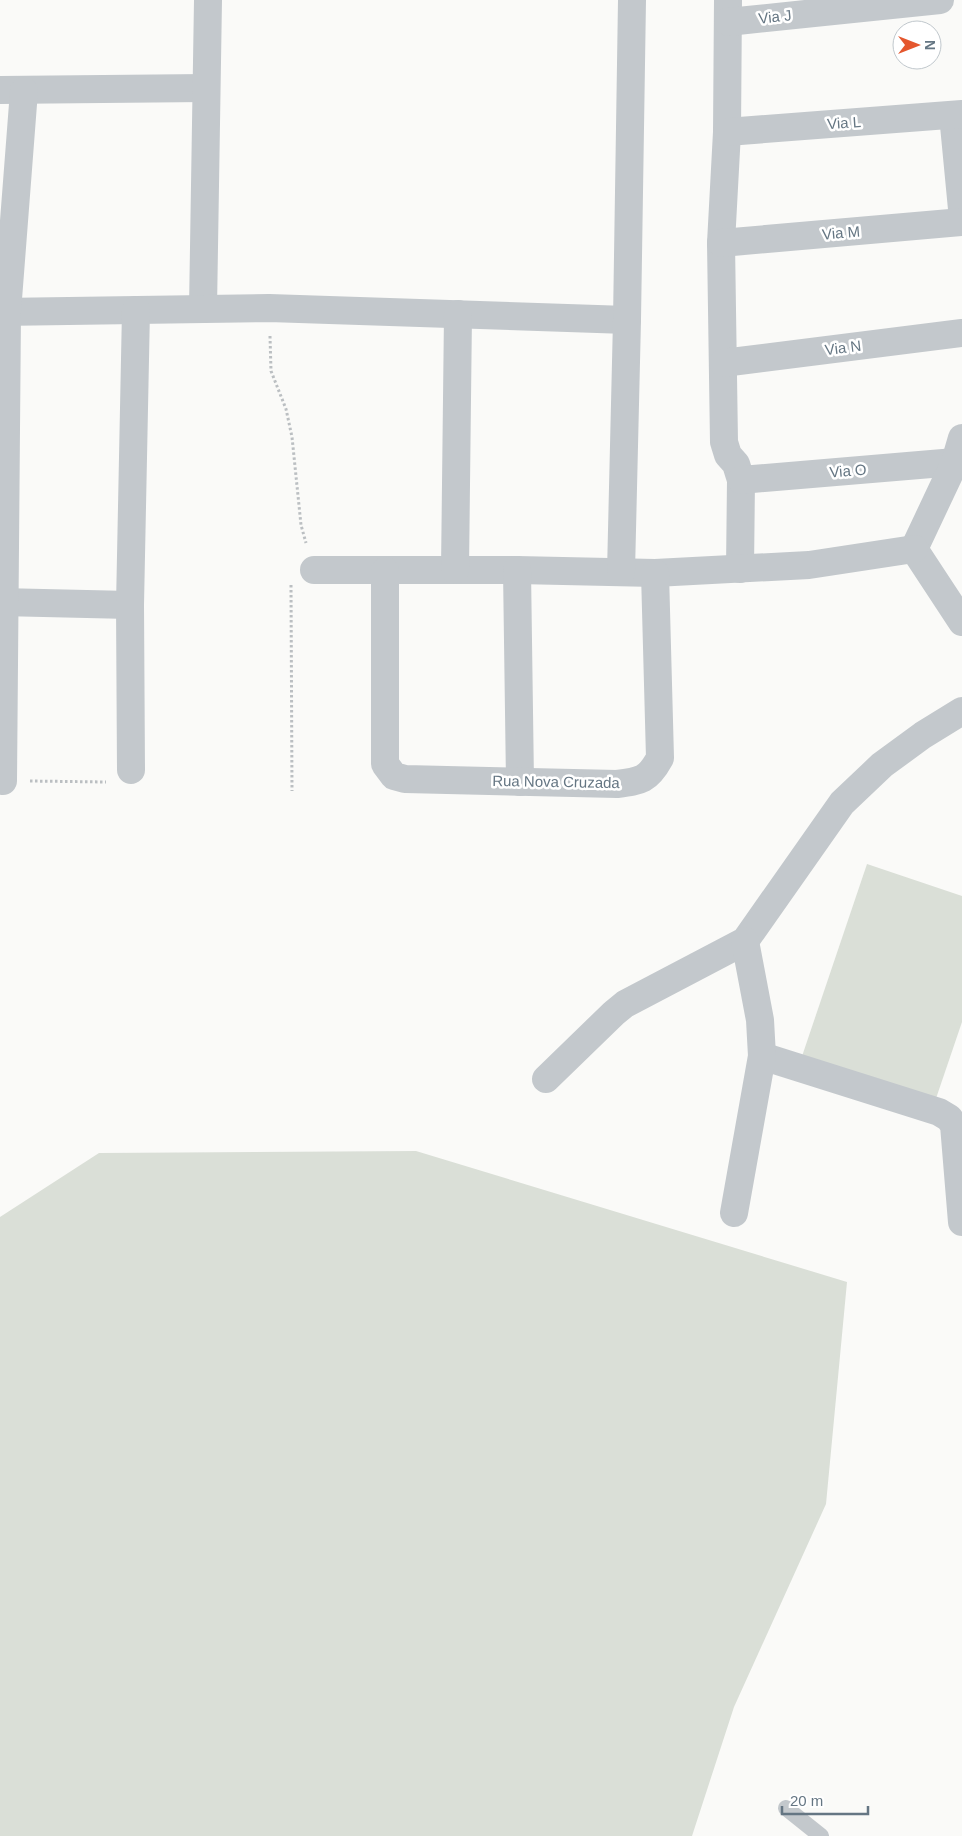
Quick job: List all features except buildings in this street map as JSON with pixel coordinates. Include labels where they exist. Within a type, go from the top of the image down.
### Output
[{"type":"street","points":[[203,309],[208,0]]},
{"type":"street","points":[[621,572],[632,0]]},
{"type":"street","name":"Via J","points":[[728,11],[940,0]]},
{"type":"street","points":[[728,11],[726,132],[721,243],[724,442],[728,455],[736,464],[741,480],[740,569]]},
{"type":"street","points":[[3,781],[4,312],[12,90],[206,88]]},
{"type":"street","points":[[958,114],[962,209]]},
{"type":"street","name":"Via L","points":[[726,132],[958,114]]},
{"type":"street","name":"Via M","points":[[721,243],[962,222]]},
{"type":"street","points":[[4,312],[269,308],[627,320]]},
{"type":"street","points":[[131,770],[130,605],[136,310]]},
{"type":"street","points":[[455,570],[458,314]]},
{"type":"street","name":"Via N","points":[[723,363],[962,333]]},
{"type":"street","points":[[914,549],[958,450]]},
{"type":"street","name":"Via O","points":[[741,480],[958,450]]},
{"type":"street","points":[[314,570],[517,570],[655,573],[810,565],[914,549]]},
{"type":"street","points":[[914,549],[962,622]]},
{"type":"street","name":"Rua Nova Cruzada","points":[[384,570],[386,764],[394,776],[405,780],[617,784],[636,782],[652,773],[660,758],[655,573]]},
{"type":"street","points":[[517,570],[520,782]]},
{"type":"street","points":[[3,602],[130,605]]},
{"type":"street","points":[[546,1079],[625,1004],[745,941],[842,802],[882,765],[962,711]]},
{"type":"street","points":[[734,1213],[762,1056],[760,1020],[745,941]]},
{"type":"street","points":[[762,1056],[939,1112],[949,1118],[954,1125],[962,1222]]},
{"type":"lane","points":[[786,1808],[821,1836]]},
{"type":"path","points":[[269,308],[272,371],[286,409],[292,437],[301,525],[314,570],[292,581],[289,588],[292,791]]},
{"type":"path","points":[[3,781],[119,782],[128,778],[131,770]]},
{"type":"shaded area","points":[[867,864],[962,896],[962,1022],[929,1119],[796,1074]]},
{"type":"shaded area","points":[[416,1151],[847,1282],[826,1504],[734,1707],[692,1836],[0,1836],[0,1217],[99,1153]]}]
